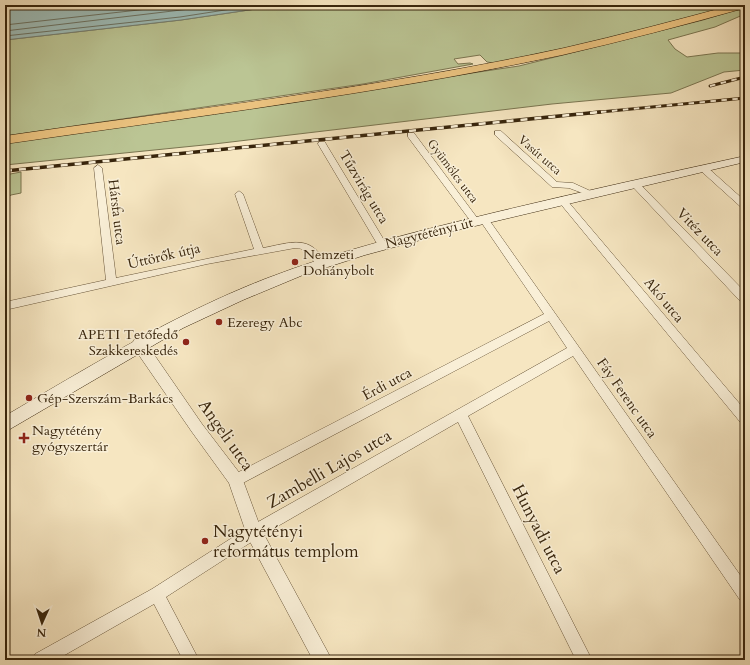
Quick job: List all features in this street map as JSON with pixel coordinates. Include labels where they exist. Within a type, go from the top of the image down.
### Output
[{"type":"main road","points":[[5,140],[464,70],[611,41],[744,5]]},
{"type":"main road","name":"Nagytétényi út","points":[[5,424],[140,344],[240,295],[321,264],[382,245],[480,220],[745,159]]},
{"type":"street","name":"Vasút utca","points":[[498,133],[555,185],[570,185],[593,194]]},
{"type":"street","name":"Gyümölcs utca","points":[[411,135],[480,220]]},
{"type":"street","name":"Tűzvirág utca","points":[[322,144],[382,245]]},
{"type":"street","name":"Hársfa utca","points":[[98,168],[112,282]]},
{"type":"street","points":[[704,169],[745,206]]},
{"type":"street","name":"Vitéz utca","points":[[635,184],[745,300]]},
{"type":"street","points":[[239,194],[259,250]]},
{"type":"street","name":"Akó utca","points":[[562,200],[745,419]]},
{"type":"street","name":"Fáy Ferenc utca","points":[[480,220],[552,315],[745,595]]},
{"type":"street","name":"Úttörők útja","points":[[5,306],[259,250],[304,244],[309,247],[321,264]]},
{"type":"street","name":"Érdi utca","points":[[236,480],[552,315]]},
{"type":"street","name":"Angeli utca","points":[[140,344],[197,428],[236,480],[254,532],[323,660]]},
{"type":"street","name":"Zambelli Lajos utca","points":[[41,660],[157,594],[254,532],[575,349]]},
{"type":"street","name":"Hunyadi utca","points":[[461,414],[584,660]]},
{"type":"street","points":[[157,594],[191,660]]},
{"type":"green space","points":[[283,5],[737,5],[637,33],[494,63],[487,62],[480,55],[454,59],[458,64],[473,64],[363,84],[5,136],[5,40],[181,20]]},
{"type":"green space","points":[[745,7],[745,14],[715,27],[668,40],[675,49],[687,57],[718,53],[745,53],[745,70],[724,72],[671,93],[552,104],[214,144],[5,165],[5,143],[519,66],[703,20]]},
{"type":"green space","points":[[21,172],[21,193],[11,195],[5,199],[5,175]]},
{"type":"water","points":[[5,5],[283,5],[181,20],[5,40]]},
{"type":"railway","points":[[710,86],[745,77]]},
{"type":"railway","points":[[590,113],[745,98]]},
{"type":"railway","points":[[5,171],[600,112]]},
{"type":"place","name":"Nemzeti Dohánybolt","points":[[295,262]]},
{"type":"place","name":"Ezeregy Abc","points":[[219,322]]},
{"type":"place","name":"APETI Tetőfedő Szakkereskedés","points":[[186,342]]},
{"type":"place","name":"Gép-Szerszám-Barkács","points":[[29,398]]},
{"type":"place","name":"Nagytétény gyógyszertár","points":[[24,438]]},
{"type":"place","name":"Nagytétényi református templom","points":[[205,541]]}]
